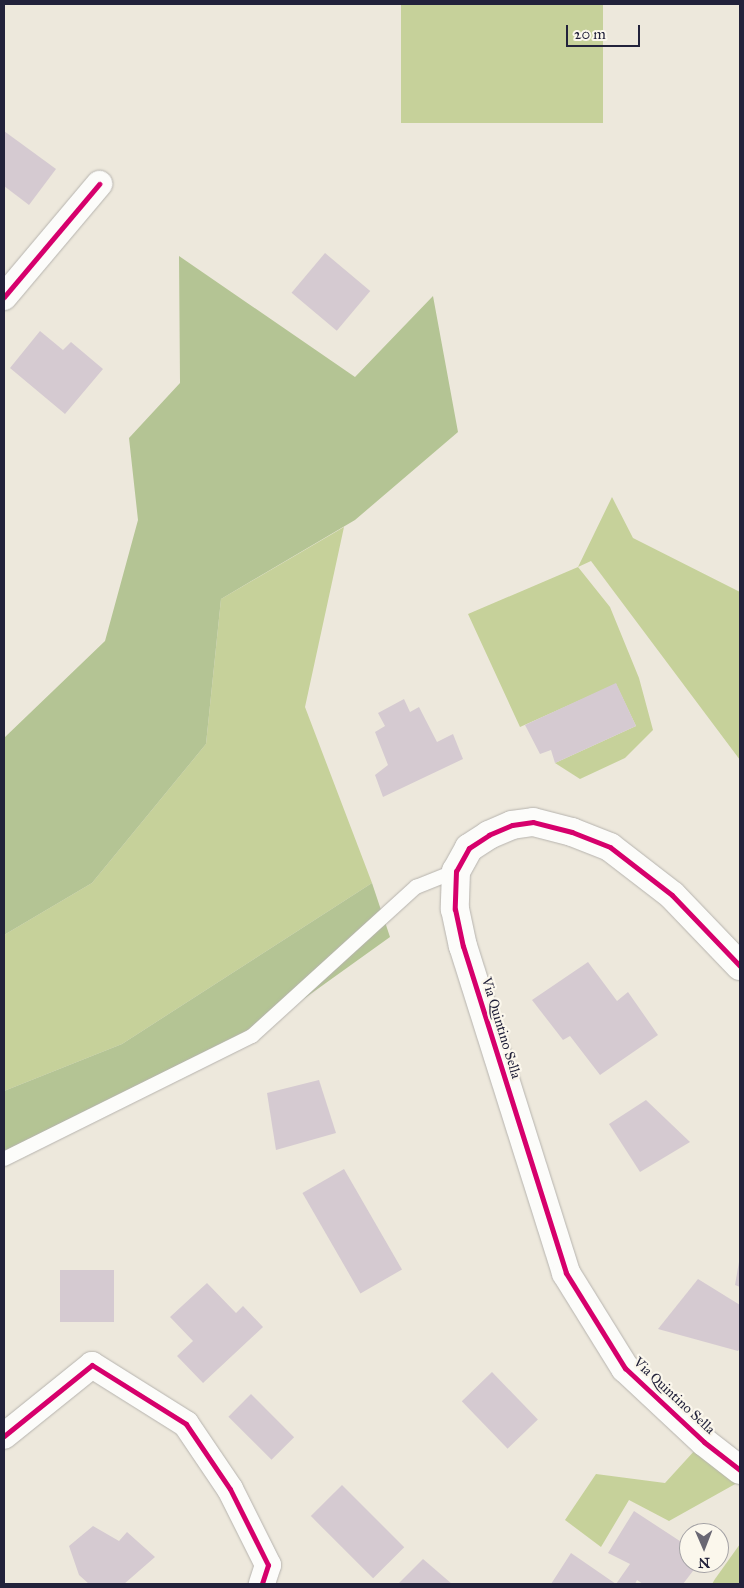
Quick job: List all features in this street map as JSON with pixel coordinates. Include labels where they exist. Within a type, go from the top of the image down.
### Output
[{"type":"street","points":[[4,297],[99,184]]},
{"type":"street","name":"Via Quintino Sella","points":[[740,966],[672,895],[610,847],[572,832],[533,822],[512,826],[489,835],[469,848],[456,871],[455,909],[463,946],[566,1273],[625,1368],[704,1442],[740,1470]]},
{"type":"street","points":[[4,1436],[92,1365],[186,1424],[230,1489],[268,1565],[262,1584]]},
{"type":"lane","points":[[4,1159],[252,1036],[416,887],[456,871]]},
{"type":"green space","points":[[401,4],[603,4],[603,123],[401,123]]},
{"type":"green space","points":[[179,256],[355,377],[433,296],[458,432],[355,520],[221,599],[206,744],[92,883],[4,935],[4,738],[105,641],[138,520],[129,438],[180,383]]},
{"type":"green space","points":[[612,497],[633,538],[740,592],[740,760],[591,561],[578,567]]},
{"type":"green space","points":[[344,527],[305,707],[372,883],[122,1044],[4,1091],[4,935],[92,883],[206,744],[221,599]]},
{"type":"green space","points":[[578,567],[610,607],[639,678],[653,730],[625,758],[580,779],[555,763],[636,726],[616,684],[520,727],[468,614]]},
{"type":"green space","points":[[372,883],[390,937],[252,1036],[4,1159],[4,1091],[122,1044]]},
{"type":"green space","points":[[696,1449],[737,1483],[669,1521],[629,1500],[601,1547],[565,1520],[596,1474],[665,1483]]},
{"type":"green space","points":[[740,1544],[740,1584],[712,1584],[719,1573],[729,1573],[729,1559]]},
{"type":"building","points":[[4,131],[56,169],[29,205],[4,186]]},
{"type":"building","points":[[325,253],[370,291],[337,331],[292,293]]},
{"type":"building","points":[[40,331],[63,350],[71,342],[103,369],[65,414],[10,368]]},
{"type":"building","points":[[616,683],[636,726],[555,763],[551,750],[540,754],[525,725]]},
{"type":"building","points":[[404,699],[410,712],[419,707],[437,742],[453,734],[463,759],[383,797],[375,775],[388,765],[375,732],[385,726],[378,713]]},
{"type":"building","points":[[588,962],[617,1001],[628,992],[658,1035],[600,1075],[570,1036],[563,1040],[532,1000]]},
{"type":"building","points":[[319,1080],[336,1133],[276,1150],[267,1093]]},
{"type":"building","points":[[646,1100],[690,1142],[640,1172],[609,1124]]},
{"type":"building","points":[[344,1169],[402,1269],[360,1293],[302,1193]]},
{"type":"building","points":[[740,1262],[740,1287],[735,1285]]},
{"type":"building","points":[[60,1270],[114,1270],[114,1322],[60,1322]]},
{"type":"building","points":[[698,1279],[740,1305],[740,1348],[738,1351],[658,1329]]},
{"type":"building","points":[[207,1283],[236,1313],[243,1306],[263,1327],[203,1383],[177,1356],[193,1341],[170,1317]]},
{"type":"building","points":[[492,1372],[538,1419],[508,1449],[462,1401]]},
{"type":"building","points":[[251,1394],[294,1437],[272,1460],[228,1417]]},
{"type":"building","points":[[342,1485],[404,1547],[373,1578],[311,1516]]},
{"type":"building","points":[[634,1511],[679,1540],[679,1573],[691,1573],[683,1584],[643,1584],[637,1580],[635,1584],[616,1584],[630,1564],[608,1553]]},
{"type":"building","points":[[93,1526],[119,1541],[127,1532],[155,1557],[124,1584],[89,1584],[79,1575],[69,1546]]},
{"type":"building","points":[[571,1553],[616,1584],[551,1584]]},
{"type":"building","points":[[423,1559],[452,1584],[398,1584]]},
{"type":"cycle path","points":[[4,297],[99,184]]},
{"type":"cycle path","points":[[740,966],[672,895],[610,847],[572,832],[533,822],[512,825],[489,835],[469,848],[456,871],[455,909],[463,946],[566,1273],[625,1368],[704,1442],[740,1470]]},
{"type":"cycle path","points":[[4,1436],[92,1365],[186,1424],[230,1489],[268,1565],[262,1584]]}]
